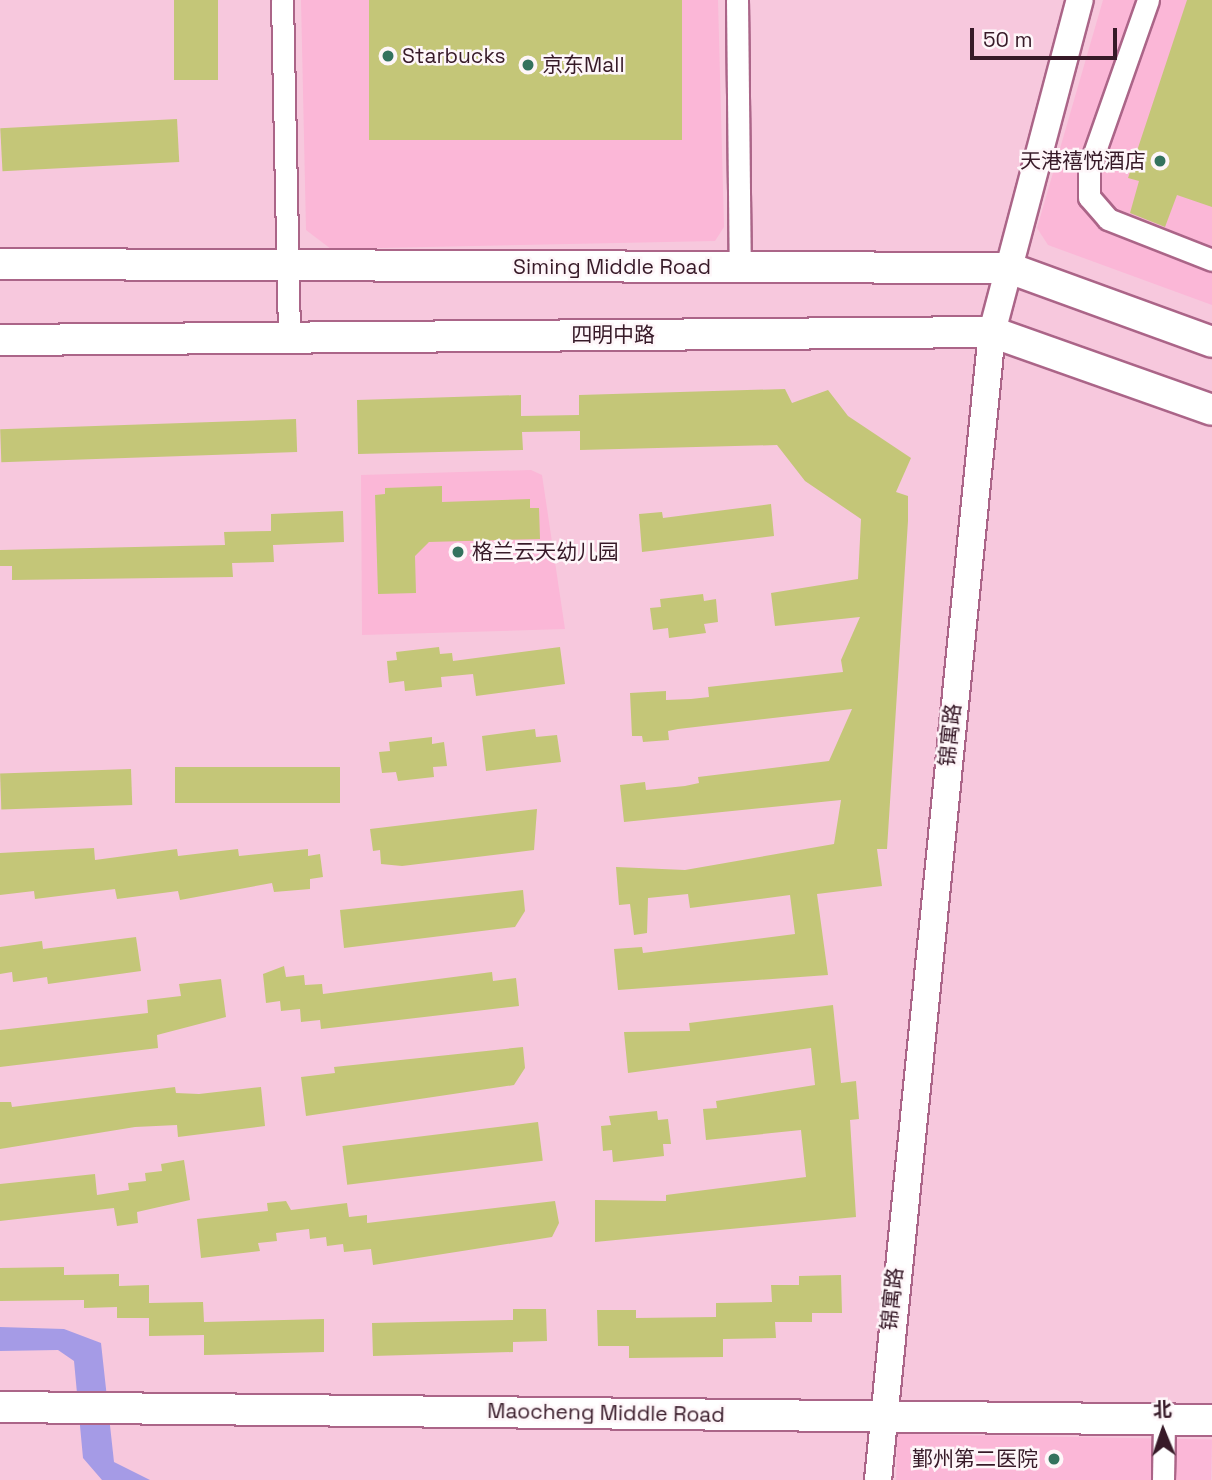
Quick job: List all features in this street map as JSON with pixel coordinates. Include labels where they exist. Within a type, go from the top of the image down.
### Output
[{"type":"main road","name":"Siming Middle Road","points":[[0,264],[1009,268],[1212,342]]},
{"type":"main road","name":"四明中路","points":[[0,340],[992,332],[1212,410]]},
{"type":"main road","name":"Maocheng Middle Road","points":[[0,1407],[1212,1420]]},
{"type":"street","points":[[282,0],[289,338]]},
{"type":"street","points":[[737,0],[740,267]]},
{"type":"street","name":"锦寓路","points":[[878,1480],[880,1416],[992,332],[1080,0]]},
{"type":"street","points":[[1148,0],[1089,168],[1090,197],[1108,219],[1212,260]]},
{"type":"street","points":[[1163,1480],[1164,1420]]},
{"type":"shaded area","points":[[301,0],[718,0],[724,227],[715,241],[331,249],[306,230]]},
{"type":"shaded area","points":[[1103,0],[1212,0],[1212,305],[1048,245],[1037,228]]},
{"type":"shaded area","name":"格兰云天幼儿园","points":[[531,470],[542,475],[565,629],[362,635],[361,475]]},
{"type":"shaded area","points":[[0,1327],[64,1329],[101,1343],[114,1462],[150,1480],[102,1480],[83,1458],[74,1361],[58,1350],[0,1351]]},
{"type":"shaded area","name":"鄞州第二医院","points":[[897,1434],[1212,1439],[1211,1480],[896,1480]]},
{"type":"building","points":[[174,0],[218,0],[218,80],[174,80]]},
{"type":"building","name":"京东Mall","points":[[369,0],[682,0],[682,140],[369,140]]},
{"type":"building","points":[[1187,0],[1212,0],[1212,207],[1177,195],[1165,227],[1130,213],[1139,181],[1128,178]]},
{"type":"building","points":[[177,119],[179,162],[2,171],[0,128]]},
{"type":"building","points":[[785,389],[792,403],[828,390],[848,416],[911,458],[896,492],[908,496],[908,521],[887,849],[877,849],[882,886],[817,894],[828,975],[618,990],[614,949],[642,947],[643,953],[795,934],[790,895],[690,908],[688,894],[648,898],[647,933],[634,935],[630,904],[619,905],[616,867],[685,870],[834,844],[841,800],[624,822],[620,785],[645,782],[646,790],[685,786],[699,783],[698,777],[829,761],[852,709],[678,729],[668,731],[669,740],[643,742],[642,736],[632,736],[630,693],[666,691],[666,700],[691,699],[709,697],[708,687],[843,672],[841,660],[860,617],[775,626],[771,593],[858,579],[861,519],[805,481],[777,445],[580,450],[580,431],[522,432],[523,450],[358,454],[357,400],[521,395],[521,416],[579,415],[579,395]]},
{"type":"building","points":[[296,419],[297,452],[1,462],[0,429]]},
{"type":"building","points":[[442,486],[442,502],[530,499],[530,508],[539,508],[540,539],[429,542],[415,556],[416,593],[378,594],[375,495],[385,494],[385,488]]},
{"type":"building","points":[[771,504],[774,536],[642,552],[639,514],[662,512],[663,518]]},
{"type":"building","points":[[343,511],[344,542],[273,545],[274,562],[232,563],[233,577],[12,580],[12,566],[0,566],[0,550],[225,545],[224,532],[271,531],[271,514]]},
{"type":"building","points":[[703,594],[704,601],[716,599],[718,622],[704,624],[706,633],[669,638],[668,628],[653,630],[650,608],[661,607],[660,599]]},
{"type":"building","points":[[439,647],[440,654],[452,653],[453,661],[560,647],[565,684],[476,696],[473,674],[441,677],[442,687],[405,691],[404,681],[389,683],[387,661],[397,660],[396,652]]},
{"type":"building","points":[[535,729],[536,737],[557,735],[561,762],[486,771],[482,736]]},
{"type":"building","points":[[432,737],[432,744],[444,742],[447,766],[433,767],[434,777],[398,781],[396,772],[382,773],[379,752],[390,751],[389,742]]},
{"type":"building","points":[[175,767],[340,767],[340,803],[175,803]]},
{"type":"building","points":[[131,769],[132,805],[1,810],[0,774]]},
{"type":"building","points":[[537,809],[534,850],[402,866],[381,864],[380,850],[373,851],[370,829]]},
{"type":"building","points":[[94,848],[95,860],[177,849],[178,856],[238,849],[239,856],[308,849],[308,856],[320,854],[323,877],[310,879],[310,889],[274,892],[272,883],[180,900],[178,891],[117,899],[115,889],[35,899],[34,891],[0,895],[0,853]]},
{"type":"building","points":[[523,890],[525,911],[515,927],[344,948],[340,910]]},
{"type":"building","points":[[136,937],[141,971],[48,984],[47,977],[13,982],[12,972],[0,974],[0,947],[42,941],[43,949]]},
{"type":"building","points":[[284,966],[286,977],[304,975],[305,985],[322,984],[323,994],[492,972],[493,981],[516,978],[519,1006],[321,1029],[320,1020],[301,1022],[300,1009],[281,1011],[280,1001],[266,1003],[263,974]]},
{"type":"building","points":[[221,979],[226,1017],[157,1035],[158,1048],[0,1067],[0,1030],[148,1013],[147,1000],[181,996],[179,984]]},
{"type":"building","points":[[833,1005],[841,1083],[856,1081],[859,1119],[850,1120],[856,1217],[595,1242],[595,1200],[666,1201],[666,1195],[806,1177],[801,1130],[706,1140],[703,1109],[717,1108],[716,1101],[815,1085],[811,1048],[628,1073],[624,1032],[690,1031],[689,1023]]},
{"type":"building","points":[[523,1047],[525,1068],[514,1085],[306,1116],[301,1077],[335,1073],[334,1067]]},
{"type":"building","points":[[175,1087],[176,1093],[199,1094],[261,1087],[265,1126],[178,1137],[177,1125],[135,1127],[0,1149],[0,1102],[11,1102],[12,1107]]},
{"type":"building","points":[[657,1111],[658,1120],[668,1119],[671,1144],[663,1144],[664,1156],[613,1162],[612,1150],[603,1151],[601,1126],[611,1125],[609,1116]]},
{"type":"building","points":[[538,1122],[543,1161],[347,1185],[342,1146]]},
{"type":"building","points":[[184,1160],[190,1200],[137,1212],[138,1223],[117,1226],[114,1208],[0,1221],[0,1184],[95,1174],[97,1195],[129,1190],[128,1183],[146,1181],[145,1173],[162,1171],[161,1164]]},
{"type":"building","points":[[286,1201],[291,1210],[347,1203],[349,1217],[367,1215],[367,1223],[555,1201],[559,1223],[552,1237],[373,1265],[371,1249],[344,1252],[343,1244],[327,1246],[326,1237],[310,1239],[309,1229],[276,1233],[277,1241],[258,1243],[260,1251],[201,1258],[197,1219],[268,1211],[267,1203]]},
{"type":"building","points":[[64,1267],[64,1275],[119,1274],[119,1286],[149,1285],[149,1303],[203,1302],[204,1322],[324,1319],[324,1352],[204,1355],[204,1335],[149,1336],[149,1318],[117,1318],[117,1307],[84,1308],[84,1300],[0,1301],[0,1268]]},
{"type":"building","points":[[841,1275],[842,1313],[812,1313],[812,1322],[775,1322],[776,1338],[723,1339],[723,1357],[629,1358],[629,1346],[598,1346],[597,1310],[636,1310],[636,1318],[716,1317],[716,1303],[772,1302],[771,1285],[799,1285],[799,1276]]},
{"type":"building","points":[[513,1309],[546,1309],[547,1341],[513,1342],[513,1352],[373,1356],[372,1323],[513,1320]]},
{"type":"place","name":"Starbucks","points":[[388,56]]},
{"type":"place","name":"京东Mall","points":[[528,65]]},
{"type":"place","name":"天港禧悦酒店","points":[[1160,161]]},
{"type":"place","name":"格兰云天幼儿园","points":[[458,552]]},
{"type":"place","name":"鄞州第二医院","points":[[1054,1459]]}]
